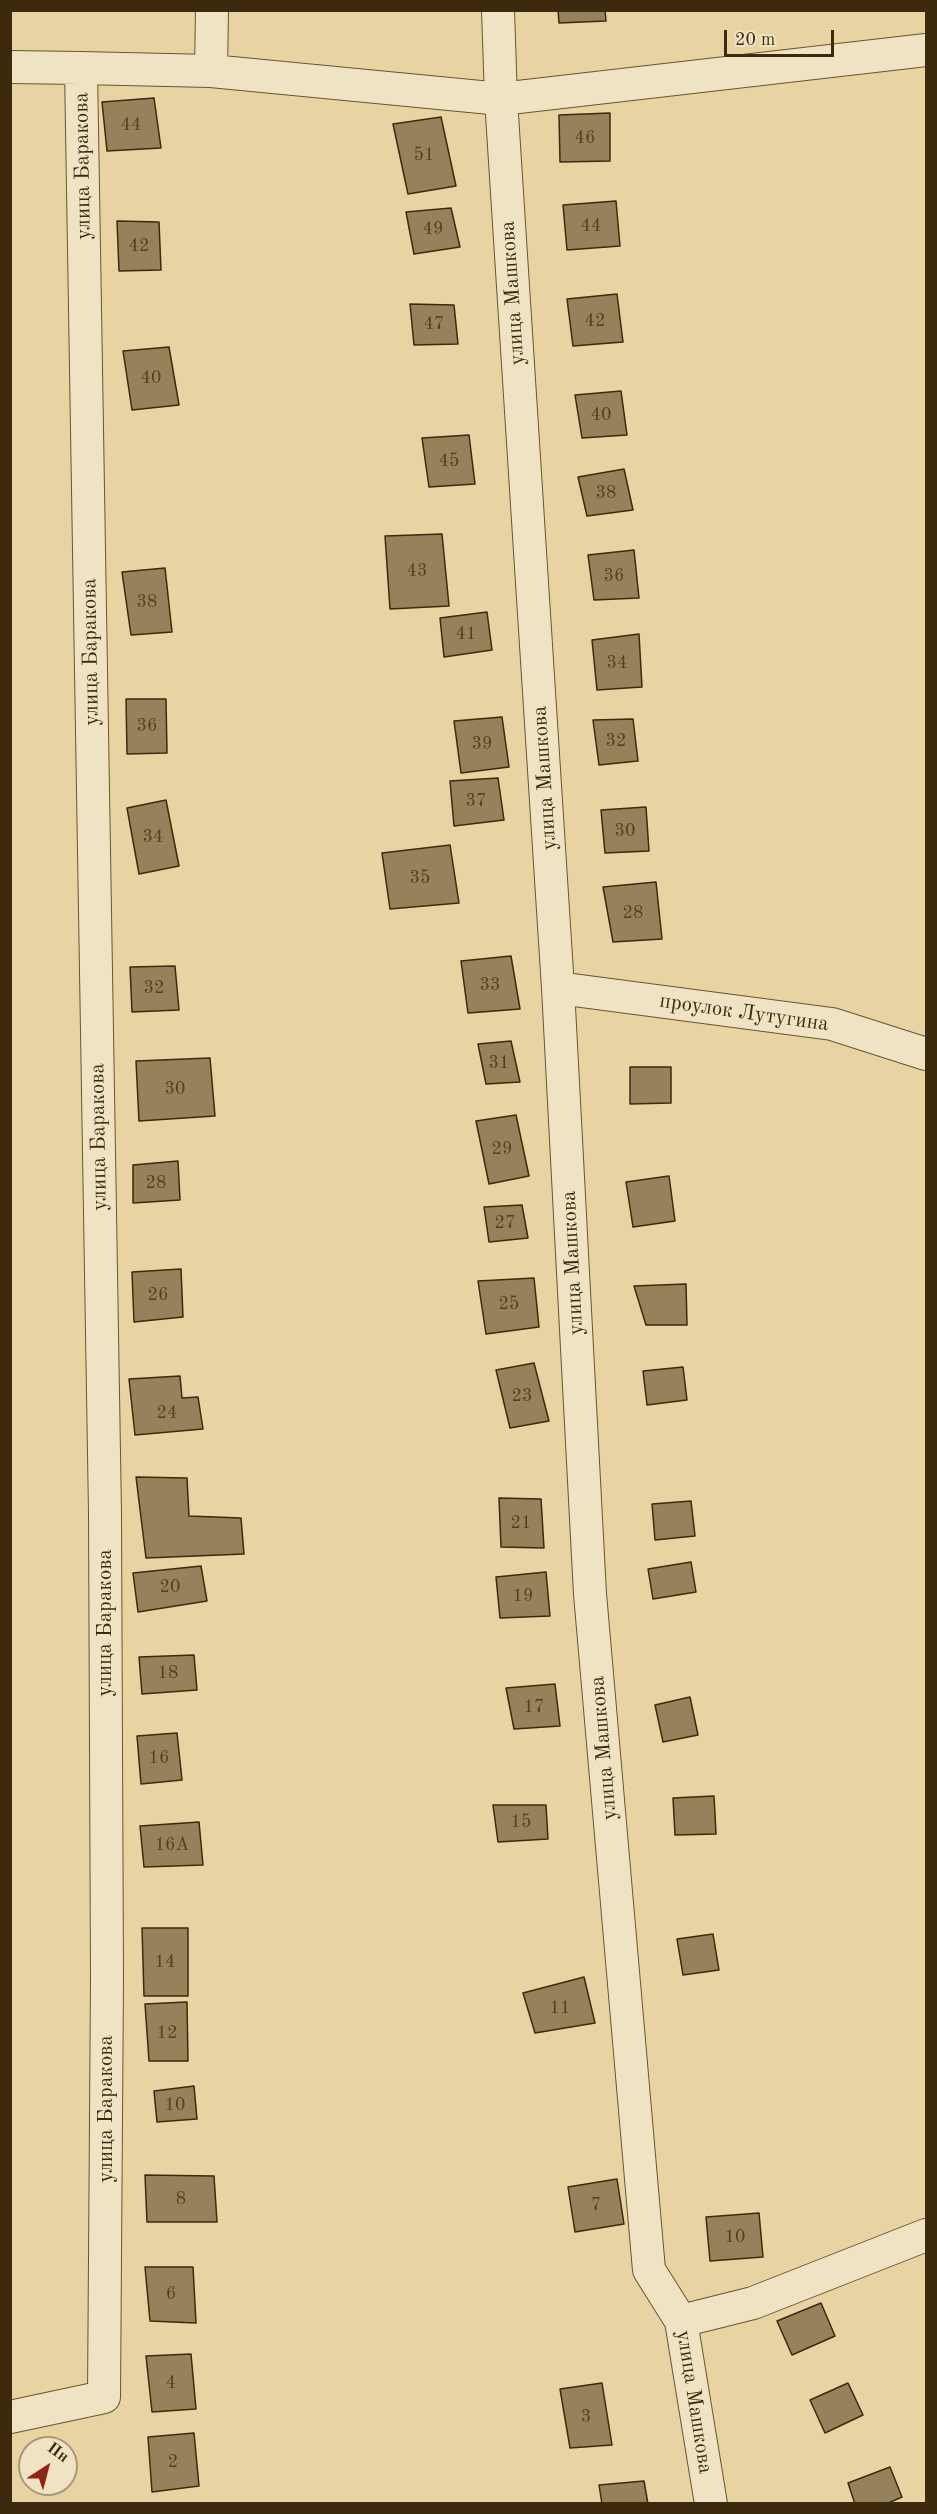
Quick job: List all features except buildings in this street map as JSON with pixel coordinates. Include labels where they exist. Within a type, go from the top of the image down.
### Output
[{"type":"street","points":[[211,71],[212,10]]},
{"type":"street","name":"улица Машкова","points":[[498,10],[501,99],[558,988],[590,1594],[649,2270],[681,2321],[711,2504]]},
{"type":"street","name":"улица Баракова","points":[[10,2417],[104,2397],[107,1979],[105,1525],[81,68],[211,71],[501,99],[927,50]]},
{"type":"street","points":[[10,67],[81,68]]},
{"type":"street","name":"проулок Лутугина","points":[[558,988],[832,1024],[927,1054]]},
{"type":"street","points":[[681,2321],[753,2303],[927,2235]]}]
